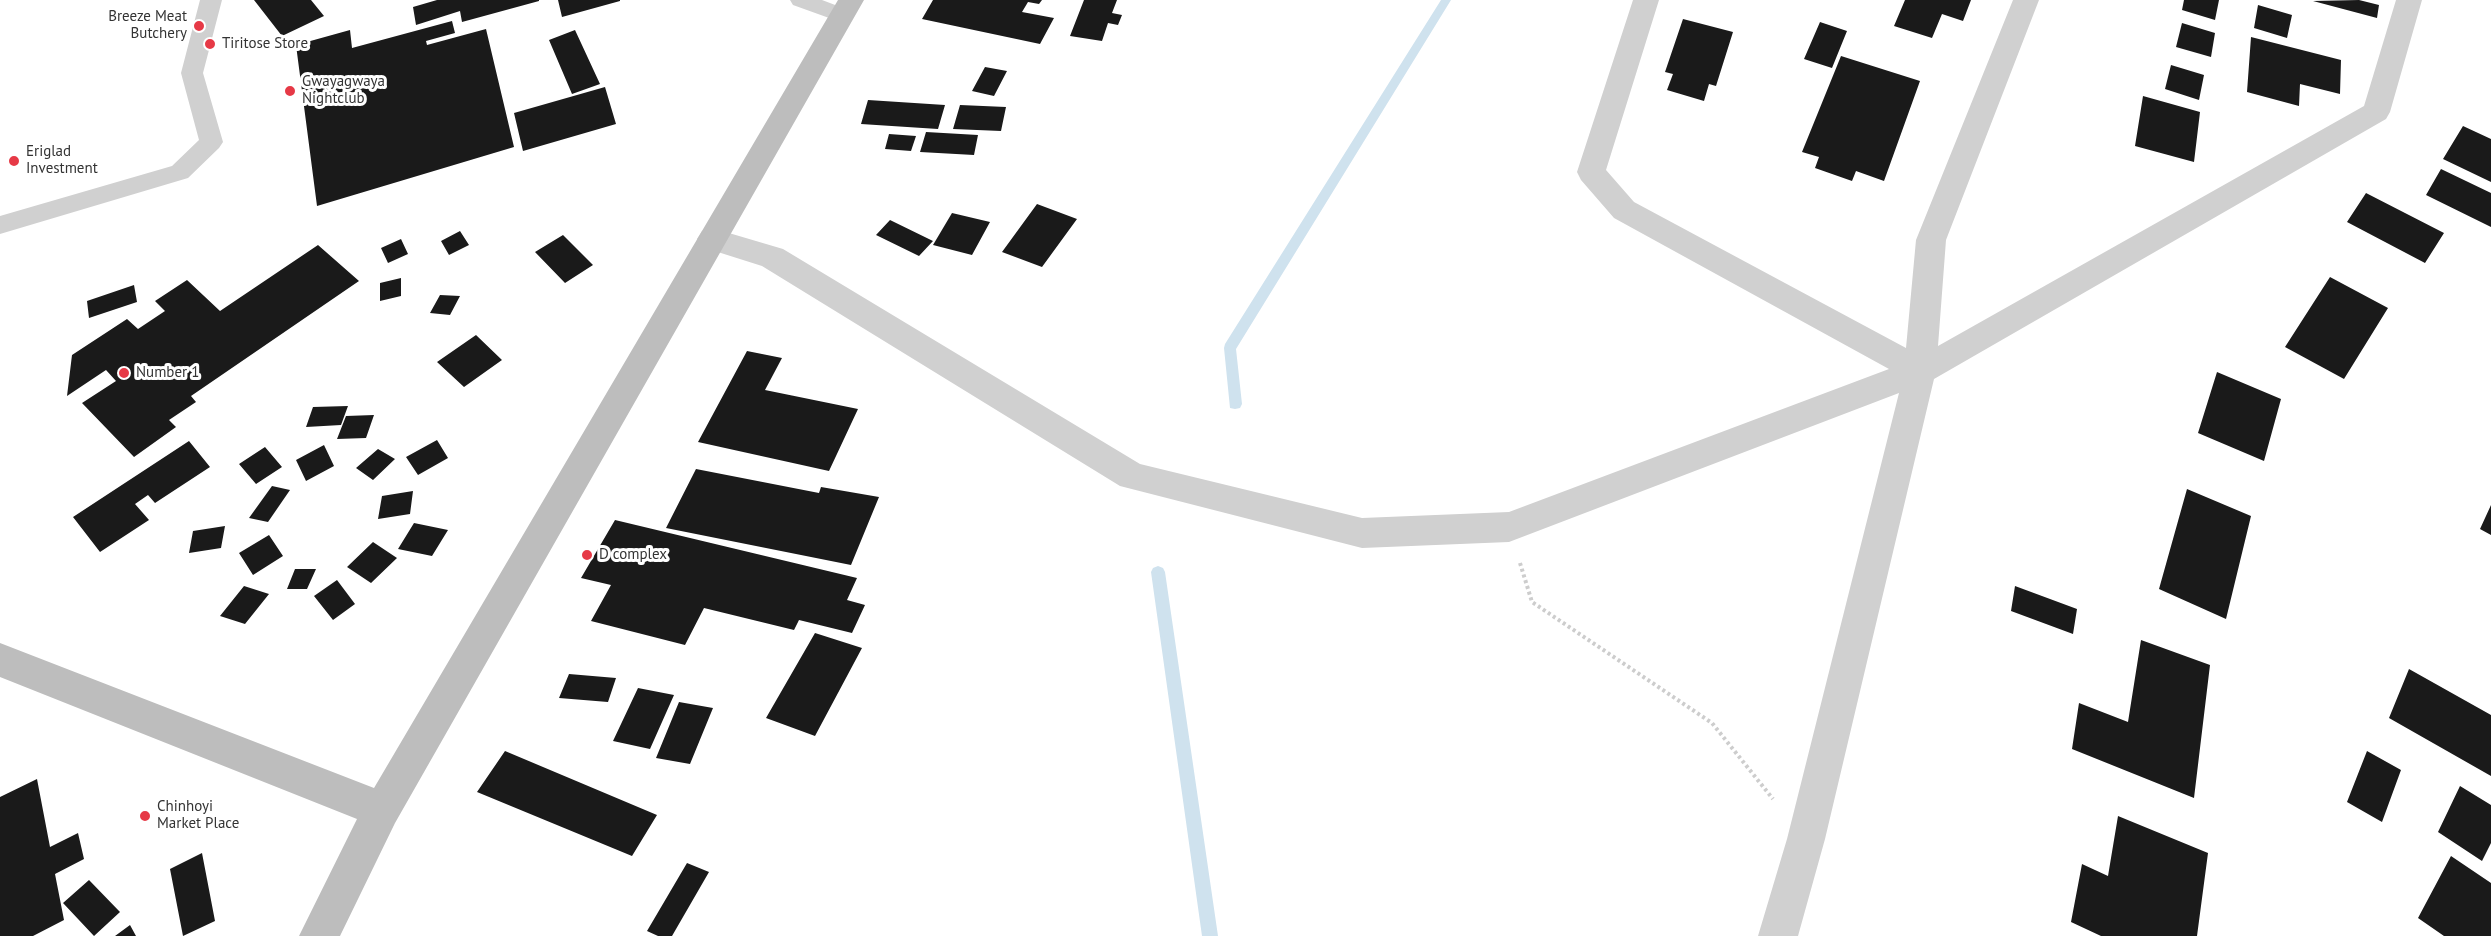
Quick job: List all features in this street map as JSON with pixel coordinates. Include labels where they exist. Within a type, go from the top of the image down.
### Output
[{"type":"street","points":[[1646,0],[1591,172],[1624,210],[1920,371]]},
{"type":"street","points":[[1778,936],[1806,839],[1920,371],[1931,240],[2026,0]]},
{"type":"street","points":[[712,239],[772,258],[1132,476],[1362,533],[1509,527],[1920,371],[2376,112],[2409,0]]},
{"type":"street","points":[[319,936],[382,810],[847,8]]},
{"type":"street","points":[[0,660],[382,810]]},
{"type":"lane","points":[[0,225],[180,172],[211,142],[192,73],[211,0]]},
{"type":"lane","points":[[801,0],[847,8]]},
{"type":"path","points":[[1509,527],[1532,602],[1712,723],[1806,839]]},
{"type":"building","points":[[254,0],[311,0],[324,16],[282,36]]},
{"type":"building","points":[[437,0],[539,1],[462,22],[460,11],[416,25],[413,7]]},
{"type":"building","points":[[558,0],[620,0],[620,1],[562,17]]},
{"type":"building","points":[[933,0],[1042,0],[1039,4],[1028,2],[1022,12],[1054,18],[1040,44],[922,19]]},
{"type":"building","points":[[1084,0],[1117,0],[1112,13],[1122,15],[1118,25],[1108,23],[1102,41],[1070,36]]},
{"type":"building","points":[[1905,0],[1971,0],[1963,21],[1942,14],[1932,38],[1894,26]]},
{"type":"building","points":[[2184,0],[2219,0],[2215,20],[2182,10]]},
{"type":"building","points":[[2359,0],[2379,5],[2377,18],[2313,1]]},
{"type":"building","points":[[2258,5],[2292,15],[2287,38],[2254,28]]},
{"type":"building","points":[[1683,19],[1733,32],[1716,86],[1709,84],[1704,101],[1667,90],[1673,74],[1665,72]]},
{"type":"building","points":[[452,21],[455,33],[426,41],[427,45],[486,29],[514,147],[317,206],[296,45],[350,30],[352,48]]},
{"type":"building","points":[[1820,22],[1847,31],[1832,68],[1804,59]]},
{"type":"building","points":[[2182,23],[2215,33],[2211,57],[2176,47]]},
{"type":"building","points":[[575,30],[600,84],[572,94],[549,40]]},
{"type":"building","points":[[2251,37],[2341,60],[2340,94],[2300,84],[2299,106],[2247,92]]},
{"type":"building","points":[[1841,56],[1920,81],[1884,181],[1856,171],[1852,181],[1815,168],[1819,157],[1802,152]]},
{"type":"building","points":[[2171,65],[2204,75],[2199,100],[2165,89]]},
{"type":"building","points":[[985,67],[1007,71],[994,96],[972,91]]},
{"type":"building","points":[[605,87],[616,124],[523,151],[514,113]]},
{"type":"building","points":[[2143,96],[2200,112],[2194,162],[2135,146]]},
{"type":"building","points":[[868,100],[945,105],[938,129],[861,124]]},
{"type":"building","points":[[960,105],[1006,107],[1001,131],[953,129]]},
{"type":"building","points":[[2463,126],[2491,139],[2491,182],[2443,159]]},
{"type":"building","points":[[926,132],[978,135],[974,155],[920,152]]},
{"type":"building","points":[[889,134],[916,136],[911,151],[885,149]]},
{"type":"building","points":[[2441,169],[2491,193],[2491,227],[2426,195]]},
{"type":"building","points":[[2366,193],[2444,233],[2425,263],[2347,222]]},
{"type":"building","points":[[1037,204],[1077,219],[1042,267],[1002,252]]},
{"type":"building","points":[[952,213],[990,222],[972,255],[933,245]]},
{"type":"building","points":[[890,220],[933,241],[919,256],[876,235]]},
{"type":"building","points":[[460,231],[469,245],[449,255],[441,241]]},
{"type":"building","points":[[563,235],[593,265],[565,283],[535,252]]},
{"type":"building","points":[[401,239],[408,254],[388,263],[381,248]]},
{"type":"building","points":[[318,245],[359,281],[191,396],[196,402],[169,420],[176,427],[134,457],[82,403],[116,381],[106,370],[67,396],[72,355],[127,319],[138,329],[165,311],[155,301],[187,280],[220,311]]},
{"type":"building","points":[[2330,277],[2388,308],[2344,379],[2285,347]]},
{"type":"building","points":[[401,278],[401,296],[380,301],[380,283]]},
{"type":"building","points":[[134,285],[137,302],[89,318],[87,301]]},
{"type":"building","points":[[440,295],[460,296],[450,315],[430,313]]},
{"type":"building","points":[[476,335],[502,360],[464,387],[437,362]]},
{"type":"building","points":[[747,351],[782,358],[765,390],[858,409],[829,471],[698,442]]},
{"type":"building","points":[[2217,372],[2281,399],[2264,461],[2198,433]]},
{"type":"building","points":[[348,406],[341,425],[306,427],[313,407]]},
{"type":"building","points":[[374,415],[366,438],[337,439],[346,416]]},
{"type":"building","points":[[437,440],[448,458],[418,475],[406,457]]},
{"type":"building","points":[[189,441],[210,467],[155,503],[148,495],[135,504],[149,520],[100,552],[73,517]]},
{"type":"building","points":[[324,445],[334,466],[306,481],[296,460]]},
{"type":"building","points":[[265,447],[282,467],[256,484],[239,464]]},
{"type":"building","points":[[378,449],[395,459],[373,480],[356,468]]},
{"type":"building","points":[[696,469],[819,493],[821,487],[879,497],[851,565],[666,528]]},
{"type":"building","points":[[272,486],[290,490],[268,522],[249,518]]},
{"type":"building","points":[[2187,489],[2251,516],[2226,619],[2159,589]]},
{"type":"building","points":[[413,491],[410,514],[378,519],[382,496]]},
{"type":"building","points":[[2491,505],[2491,535],[2480,529]]},
{"type":"building","points":[[615,520],[857,578],[847,600],[865,605],[852,633],[799,620],[794,630],[704,608],[685,645],[591,621],[611,585],[581,578]]},
{"type":"building","points":[[414,523],[448,530],[432,556],[398,549]]},
{"type":"building","points":[[225,526],[221,548],[189,553],[193,531]]},
{"type":"building","points":[[269,535],[283,556],[253,575],[239,553]]},
{"type":"building","points":[[373,542],[397,558],[371,583],[347,567]]},
{"type":"building","points":[[295,569],[316,569],[307,589],[287,589]]},
{"type":"building","points":[[337,580],[355,604],[333,620],[314,596]]},
{"type":"building","points":[[244,586],[269,594],[245,624],[220,616]]},
{"type":"building","points":[[2015,586],[2077,609],[2073,634],[2011,611]]},
{"type":"building","points":[[815,633],[862,648],[815,736],[766,718]]},
{"type":"building","points":[[2141,640],[2210,665],[2194,798],[2072,749],[2079,703],[2128,722]]},
{"type":"building","points":[[2409,669],[2491,715],[2491,776],[2389,718]]},
{"type":"building","points":[[569,674],[616,678],[608,702],[559,698]]},
{"type":"building","points":[[638,688],[674,695],[650,749],[613,741]]},
{"type":"building","points":[[679,702],[713,708],[690,764],[656,758]]},
{"type":"building","points":[[505,751],[657,815],[632,856],[477,792]]},
{"type":"building","points":[[2367,751],[2401,770],[2382,822],[2347,802]]},
{"type":"building","points":[[37,779],[50,847],[78,833],[84,859],[55,874],[64,920],[33,936],[0,936],[0,797]]},
{"type":"building","points":[[2460,786],[2491,805],[2491,843],[2482,861],[2438,832]]},
{"type":"building","points":[[2118,816],[2208,853],[2197,936],[2101,936],[2071,922],[2082,864],[2108,876]]},
{"type":"building","points":[[202,853],[215,921],[183,936],[170,869]]},
{"type":"building","points":[[2451,856],[2491,883],[2491,936],[2444,936],[2418,918]]},
{"type":"building","points":[[687,863],[709,872],[672,936],[658,936],[647,931]]},
{"type":"building","points":[[89,880],[120,912],[94,936],[63,903]]},
{"type":"building","points":[[130,925],[136,936],[115,936]]},
{"type":"waterway","points":[[1235,404],[1230,348],[1446,0]]},
{"type":"waterway","points":[[1158,572],[1210,936]]},
{"type":"place","name":"Breeze Meat Butchery","points":[[199,26]]},
{"type":"place","name":"Tiritose Store","points":[[210,44]]},
{"type":"place","name":"Gwayagwaya Nightclub","points":[[290,91]]},
{"type":"place","name":"Eriglad Investment","points":[[14,161]]},
{"type":"place","name":"Number 1","points":[[124,373]]},
{"type":"place","name":"D complex","points":[[587,555]]},
{"type":"place","name":"Chinhoyi Market Place","points":[[145,816]]}]
